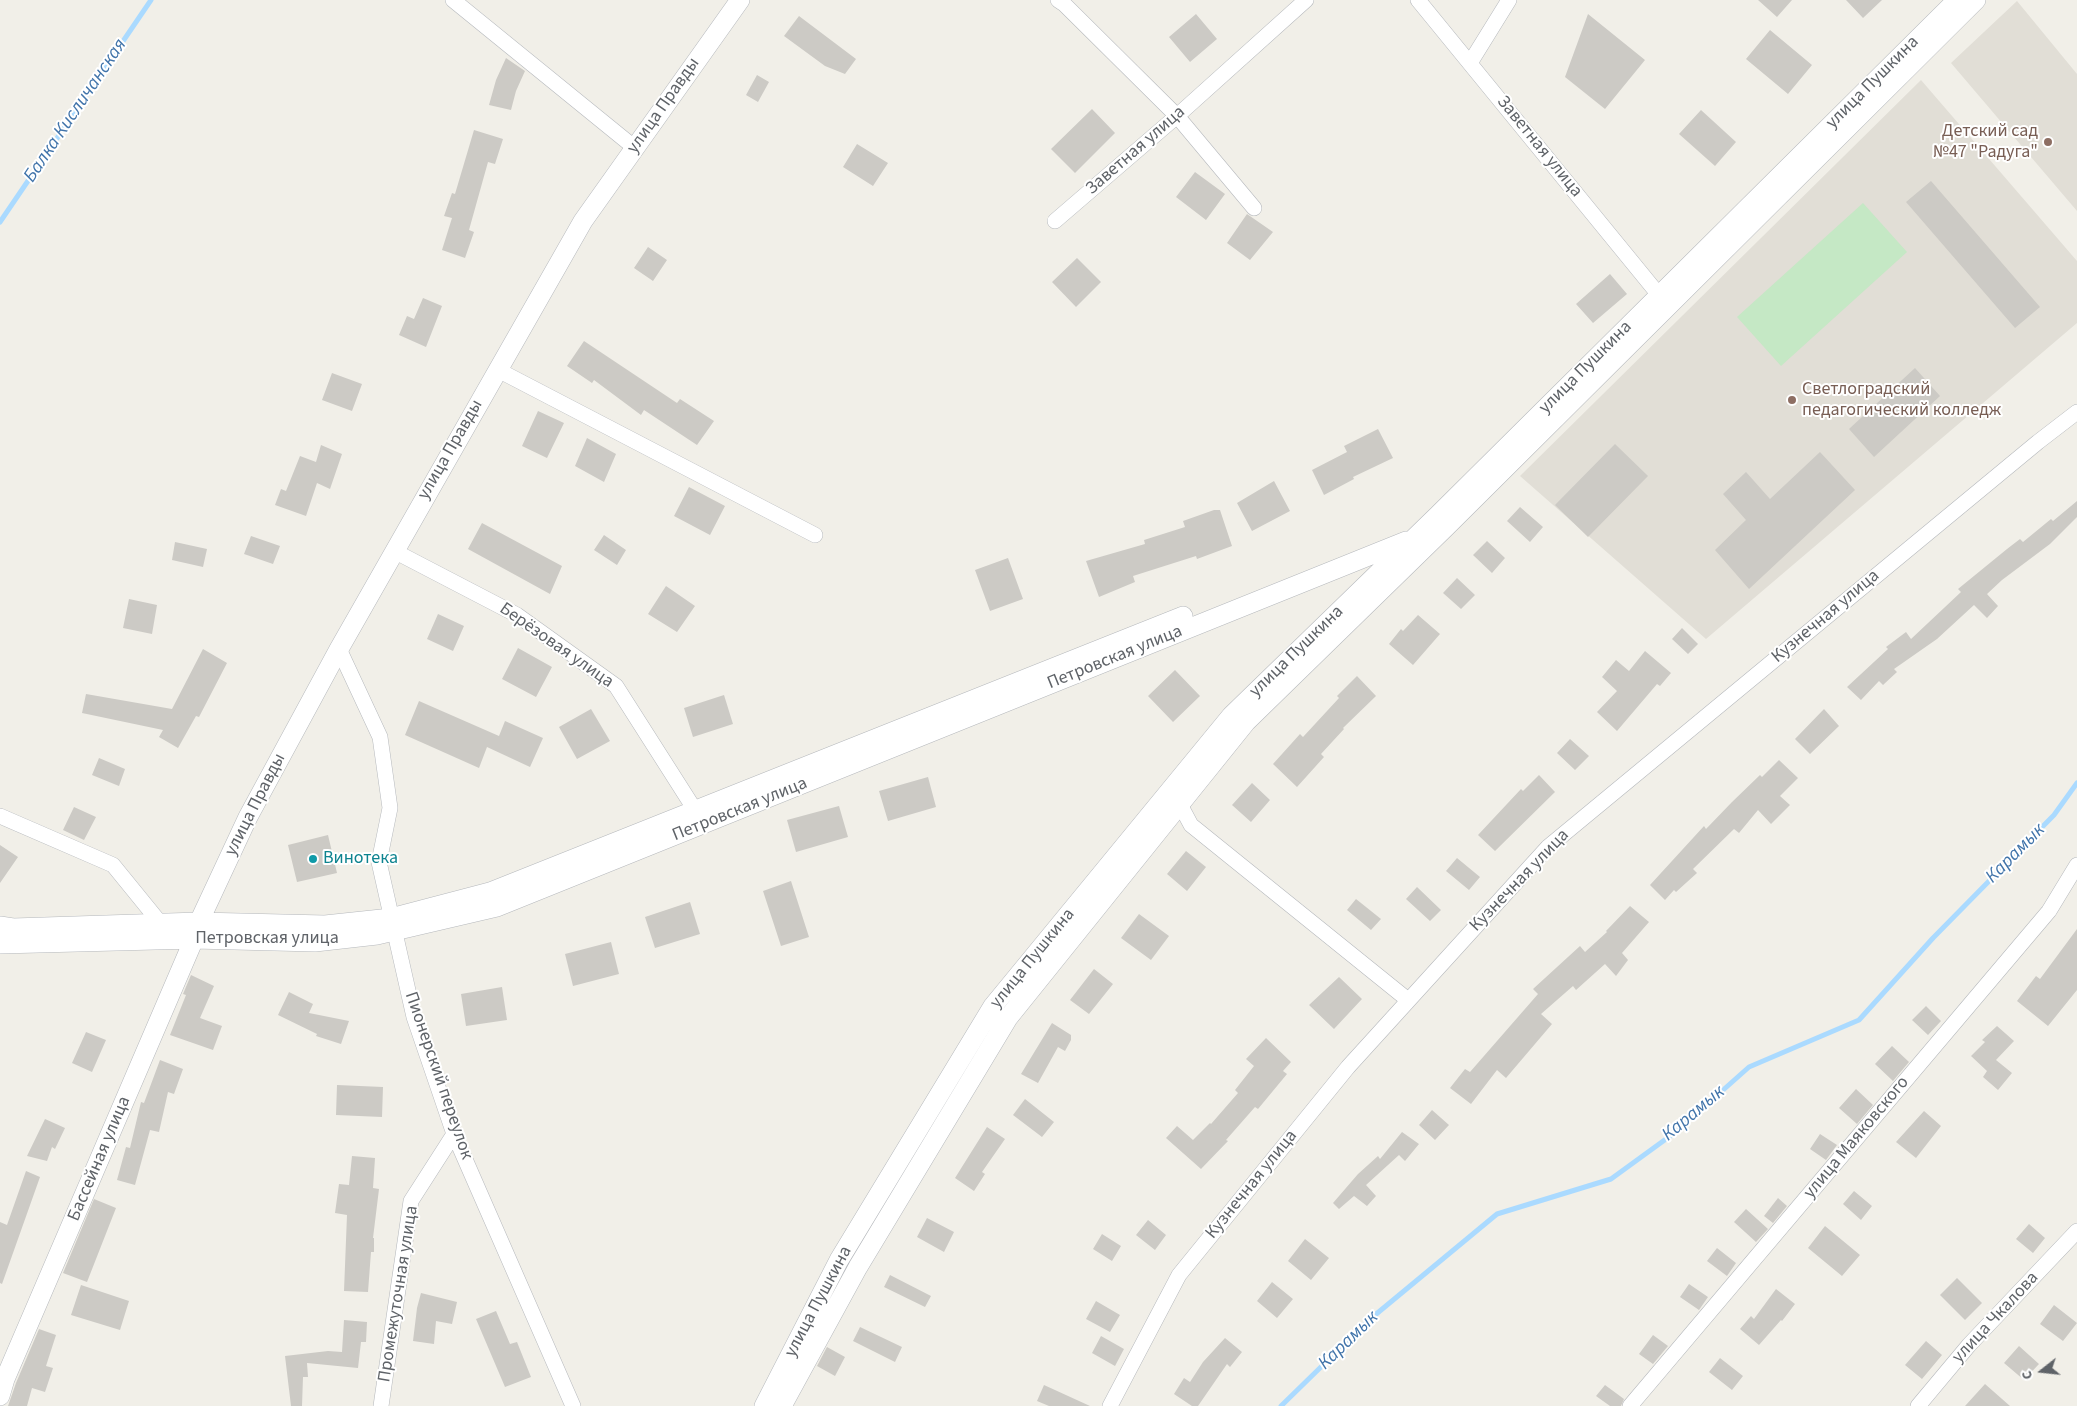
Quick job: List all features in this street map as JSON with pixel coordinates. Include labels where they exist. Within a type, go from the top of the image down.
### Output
[{"type":"street","points":[[453,0],[635,148]]},
{"type":"street","name":"улица Правды","points":[[196,931],[248,817],[339,649],[582,222],[740,0]]},
{"type":"street","points":[[1058,0],[1177,116],[1254,208]]},
{"type":"street","name":"Заветная улица","points":[[1055,221],[1177,116],[1306,0]]},
{"type":"street","name":"Заветная улица","points":[[1418,0],[1659,295]]},
{"type":"street","points":[[1470,63],[1494,21],[1510,0]]},
{"type":"street","name":"улица Пушкина","points":[[764,1406],[839,1260],[993,1006],[1176,796],[1246,722],[1659,295],[1957,0]]},
{"type":"street","points":[[3,937],[161,924],[196,931],[392,924],[490,892],[695,810],[1442,521],[1976,0]]},
{"type":"street","points":[[498,370],[815,535]]},
{"type":"street","name":"Кузнечная улица","points":[[1110,1406],[1179,1275],[1348,1067],[1548,847],[2077,412]]},
{"type":"street","name":"улица Пушкина","points":[[782,1406],[858,1266],[1008,1018],[1176,796],[1230,716],[1414,538],[1442,521]]},
{"type":"street","name":"Петровская улица","points":[[392,924],[497,907],[1414,538]]},
{"type":"street","name":"Берёзовая улица","points":[[394,551],[517,615],[616,686],[695,810]]},
{"type":"street","name":"Пионерский переулок","points":[[339,649],[380,737],[390,808],[380,862],[392,924],[414,1017],[454,1134],[573,1406]]},
{"type":"street","points":[[1176,796],[1191,825],[1408,1000]]},
{"type":"street","points":[[0,816],[113,865],[161,924]]},
{"type":"street","name":"улица Маяковского","points":[[1630,1406],[2048,911],[2073,884],[2077,865]]},
{"type":"street","name":"Петровская улица","points":[[3,937],[196,931]]},
{"type":"street","name":"Бассейная улица","points":[[0,1396],[5,1379],[196,931]]},
{"type":"street","name":"Промежуточная улица","points":[[381,1406],[411,1201],[454,1134]]},
{"type":"street","name":"улица Чкалова","points":[[1918,1406],[1969,1345],[2077,1231]]},
{"type":"shaded area","name":"Детский сад №47 \"Радуга\"","points":[[2017,1],[2077,74],[2077,211],[1951,63]]},
{"type":"shaded area","name":"Светлоградский педагогический колледж","points":[[1921,80],[2077,261],[2077,323],[1706,639],[1520,476]]},
{"type":"green space","points":[[1863,203],[1907,252],[1781,366],[1737,317]]},
{"type":"building","points":[[1758,0],[1792,0],[1777,17]]},
{"type":"building","points":[[1846,0],[1882,0],[1863,18]]},
{"type":"building","points":[[1196,14],[1217,39],[1190,62],[1169,37]]},
{"type":"building","points":[[1588,14],[1645,60],[1605,109],[1565,77]]},
{"type":"building","points":[[799,16],[856,59],[845,74],[825,66],[784,36]]},
{"type":"building","points":[[1770,30],[1812,65],[1788,94],[1746,59]]},
{"type":"building","points":[[506,58],[525,71],[516,91],[511,110],[489,105],[496,80]]},
{"type":"building","points":[[757,75],[769,82],[758,102],[746,95]]},
{"type":"building","points":[[1092,109],[1115,133],[1075,173],[1051,149]]},
{"type":"building","points":[[1701,110],[1736,142],[1715,166],[1679,134]]},
{"type":"building","points":[[474,130],[503,139],[495,164],[488,162],[469,230],[474,232],[465,258],[442,250],[452,218],[444,216],[452,193],[455,194]]},
{"type":"building","points":[[857,144],[888,163],[873,186],[843,167]]},
{"type":"building","points":[[1195,172],[1225,194],[1206,220],[1176,197]]},
{"type":"building","points":[[1931,181],[2040,307],[2015,328],[1906,202]]},
{"type":"building","points":[[1247,214],[1273,232],[1250,260],[1227,243]]},
{"type":"building","points":[[648,247],[667,260],[653,281],[634,268]]},
{"type":"building","points":[[1077,258],[1101,282],[1076,307],[1052,282]]},
{"type":"building","points":[[1610,274],[1627,294],[1593,323],[1576,304]]},
{"type":"building","points":[[423,298],[442,306],[426,347],[399,335],[407,316],[414,319]]},
{"type":"building","points":[[584,341],[677,403],[680,399],[714,421],[697,445],[644,410],[641,415],[594,380],[592,383],[567,366]]},
{"type":"building","points":[[1915,368],[1940,396],[1874,457],[1849,429]]},
{"type":"building","points":[[332,373],[362,384],[352,411],[322,400]]},
{"type":"building","points":[[538,411],[564,423],[547,458],[522,446]]},
{"type":"building","points":[[1378,429],[1393,458],[1353,477],[1354,479],[1324,495],[1312,470],[1347,452],[1344,446]]},
{"type":"building","points":[[587,438],[616,454],[604,482],[575,466]]},
{"type":"building","points":[[1615,444],[1648,476],[1588,537],[1555,505]]},
{"type":"building","points":[[321,445],[342,454],[330,489],[317,483],[306,516],[275,505],[281,489],[286,491],[300,456],[316,462]]},
{"type":"building","points":[[1820,452],[1855,490],[1749,589],[1715,550],[1746,520],[1723,494],[1746,472],[1770,499]]},
{"type":"building","points":[[1274,481],[1290,511],[1252,531],[1237,503]]},
{"type":"building","points":[[689,487],[725,506],[710,535],[674,516]]},
{"type":"building","points":[[2077,501],[2077,517],[2050,544],[2002,580],[1987,594],[1998,606],[1987,618],[1974,605],[1937,639],[1894,669],[1897,672],[1883,685],[1879,681],[1861,700],[1847,687],[1888,649],[1886,647],[1906,632],[1911,639],[1961,592],[1958,589],[2007,549],[2020,539],[2023,542]]},
{"type":"building","points":[[1520,507],[1543,527],[1530,542],[1507,521]]},
{"type":"building","points":[[1214,510],[1220,510],[1232,546],[1197,559],[1196,556],[1133,576],[1135,582],[1099,597],[1086,561],[1145,544],[1144,540],[1185,527],[1183,521]]},
{"type":"building","points":[[482,523],[562,566],[550,594],[468,549]]},
{"type":"building","points":[[604,535],[626,550],[617,565],[594,550]]},
{"type":"building","points":[[251,536],[280,546],[273,564],[244,554]]},
{"type":"building","points":[[1487,541],[1505,558],[1492,573],[1473,555]]},
{"type":"building","points":[[175,542],[207,549],[203,567],[172,560]]},
{"type":"building","points":[[1008,558],[1023,599],[990,611],[975,570]]},
{"type":"building","points":[[1457,578],[1475,595],[1461,609],[1443,593]]},
{"type":"building","points":[[666,586],[695,606],[677,632],[648,614]]},
{"type":"building","points":[[129,599],[157,605],[152,634],[123,628]]},
{"type":"building","points":[[438,614],[464,626],[453,651],[427,639]]},
{"type":"building","points":[[1418,615],[1440,634],[1413,665],[1389,644],[1401,629],[1403,631]]},
{"type":"building","points":[[1682,628],[1698,644],[1688,654],[1672,639]]},
{"type":"building","points":[[518,648],[552,667],[536,697],[502,679]]},
{"type":"building","points":[[203,649],[227,663],[199,717],[196,716],[178,748],[159,737],[163,730],[82,713],[86,694],[172,709]]},
{"type":"building","points":[[1645,651],[1671,673],[1660,686],[1657,684],[1617,731],[1597,712],[1617,691],[1602,677],[1616,660],[1629,671]]},
{"type":"building","points":[[1175,670],[1200,696],[1173,722],[1148,696]]},
{"type":"building","points":[[1357,676],[1376,696],[1343,728],[1321,754],[1324,757],[1297,787],[1273,764],[1300,734],[1303,737],[1339,698],[1337,696]]},
{"type":"building","points":[[724,695],[733,724],[693,737],[684,708]]},
{"type":"building","points":[[419,701],[499,736],[505,721],[543,738],[530,767],[487,747],[479,768],[405,735]]},
{"type":"building","points":[[591,709],[610,741],[577,759],[559,727]]},
{"type":"building","points":[[1824,709],[1839,726],[1810,754],[1795,739]]},
{"type":"building","points":[[1570,739],[1589,756],[1575,770],[1557,753]]},
{"type":"building","points":[[99,758],[125,769],[119,786],[92,775]]},
{"type":"building","points":[[1779,760],[1798,778],[1780,796],[1790,805],[1771,824],[1758,810],[1739,833],[1734,829],[1693,869],[1697,873],[1676,892],[1674,890],[1665,900],[1650,885],[1704,826],[1706,829],[1760,775],[1762,777]]},
{"type":"building","points":[[1539,775],[1555,792],[1495,851],[1478,835],[1521,789],[1523,791]]},
{"type":"building","points":[[928,777],[936,807],[888,821],[879,791]]},
{"type":"building","points":[[1252,783],[1270,800],[1251,822],[1232,805]]},
{"type":"building","points":[[839,806],[848,837],[796,852],[787,820]]},
{"type":"building","points":[[74,807],[96,817],[84,840],[63,830]]},
{"type":"building","name":"Винотека","points":[[328,835],[337,873],[297,882],[288,845]]},
{"type":"building","points":[[0,845],[18,857],[0,883]]},
{"type":"building","points":[[1186,851],[1206,867],[1187,891],[1167,874]]},
{"type":"building","points":[[1457,858],[1480,877],[1469,890],[1446,871]]},
{"type":"building","points":[[791,881],[809,937],[781,946],[763,891]]},
{"type":"building","points":[[1417,887],[1441,910],[1430,921],[1406,899]]},
{"type":"building","points":[[1356,899],[1381,919],[1371,930],[1347,910]]},
{"type":"building","points":[[690,902],[700,934],[655,948],[645,917]]},
{"type":"building","points":[[1630,906],[1649,922],[1622,953],[1628,960],[1616,976],[1605,964],[1576,990],[1573,986],[1541,1014],[1552,1024],[1506,1078],[1497,1070],[1471,1104],[1450,1088],[1465,1069],[1470,1072],[1538,994],[1533,989],[1580,946],[1585,952],[1607,932]]},
{"type":"building","points":[[1139,914],[1169,936],[1151,960],[1121,938]]},
{"type":"building","points":[[2077,929],[2077,990],[2048,1026],[2017,1001],[2036,976],[2040,979]]},
{"type":"building","points":[[611,942],[619,974],[573,986],[565,954]]},
{"type":"building","points":[[1094,969],[1113,984],[1089,1014],[1070,1000]]},
{"type":"building","points":[[191,975],[214,986],[200,1018],[222,1026],[213,1050],[170,1035],[186,995],[183,994]]},
{"type":"building","points":[[1339,977],[1362,999],[1334,1029],[1309,1005]]},
{"type":"building","points":[[502,987],[507,1020],[466,1026],[461,994]]},
{"type":"building","points":[[289,992],[313,1004],[309,1013],[349,1021],[341,1044],[316,1036],[317,1034],[278,1015]]},
{"type":"building","points":[[1926,1006],[1941,1021],[1928,1035],[1912,1020]]},
{"type":"building","points":[[1052,1023],[1071,1035],[1071,1040],[1065,1051],[1058,1047],[1038,1083],[1021,1074]]},
{"type":"building","points":[[1997,1026],[2014,1041],[1996,1060],[2012,1073],[1998,1090],[1983,1077],[1987,1071],[1971,1056],[1985,1042],[1982,1040]]},
{"type":"building","points":[[86,1032],[106,1040],[92,1072],[72,1063]]},
{"type":"building","points":[[1266,1038],[1291,1062],[1283,1071],[1287,1074],[1258,1109],[1255,1107],[1226,1140],[1228,1141],[1201,1169],[1166,1138],[1177,1126],[1193,1140],[1211,1124],[1238,1093],[1235,1090],[1254,1066],[1246,1059]]},
{"type":"building","points":[[1892,1046],[1909,1062],[1893,1081],[1875,1064]]},
{"type":"building","points":[[160,1060],[183,1069],[174,1094],[168,1092],[159,1132],[150,1130],[135,1185],[117,1180],[126,1147],[130,1148],[141,1102],[144,1103]]},
{"type":"building","points":[[337,1085],[383,1087],[382,1117],[336,1115]]},
{"type":"building","points":[[1856,1089],[1873,1105],[1857,1124],[1839,1108]]},
{"type":"building","points":[[1025,1099],[1054,1122],[1042,1137],[1013,1115]]},
{"type":"building","points":[[1432,1110],[1449,1125],[1435,1140],[1419,1125]]},
{"type":"building","points":[[1924,1111],[1941,1126],[1916,1158],[1896,1142]]},
{"type":"building","points":[[45,1119],[65,1128],[55,1149],[52,1147],[47,1161],[27,1156]]},
{"type":"building","points":[[987,1127],[1005,1139],[982,1172],[985,1174],[974,1191],[955,1178]]},
{"type":"building","points":[[1402,1132],[1419,1144],[1405,1161],[1399,1155],[1366,1185],[1376,1196],[1367,1206],[1354,1196],[1339,1209],[1333,1203],[1358,1174],[1378,1156],[1380,1159]]},
{"type":"building","points":[[1820,1134],[1837,1145],[1826,1160],[1810,1149]]},
{"type":"building","points":[[352,1156],[375,1158],[373,1188],[379,1189],[373,1238],[374,1252],[371,1252],[368,1292],[344,1291],[347,1215],[335,1213],[339,1184],[349,1185]]},
{"type":"building","points":[[26,1171],[40,1177],[2,1284],[0,1283],[0,1222],[7,1225]]},
{"type":"building","points":[[1854,1191],[1872,1206],[1861,1220],[1843,1204]]},
{"type":"building","points":[[1778,1198],[1787,1206],[1773,1223],[1764,1216]]},
{"type":"building","points":[[94,1199],[116,1208],[87,1282],[63,1273]]},
{"type":"building","points":[[1746,1209],[1768,1229],[1756,1242],[1734,1222]]},
{"type":"building","points":[[927,1218],[954,1232],[944,1252],[917,1237]]},
{"type":"building","points":[[1148,1220],[1166,1235],[1155,1250],[1136,1235]]},
{"type":"building","points":[[2029,1224],[2045,1238],[2033,1253],[2016,1239]]},
{"type":"building","points":[[1825,1226],[1860,1255],[1842,1276],[1808,1248]]},
{"type":"building","points":[[1102,1234],[1121,1246],[1112,1261],[1093,1249]]},
{"type":"building","points":[[1305,1239],[1329,1258],[1311,1280],[1288,1261]]},
{"type":"building","points":[[1717,1248],[1736,1263],[1727,1276],[1707,1261]]},
{"type":"building","points":[[890,1275],[931,1296],[925,1307],[884,1287]]},
{"type":"building","points":[[1957,1278],[1982,1303],[1965,1320],[1940,1295]]},
{"type":"building","points":[[1272,1282],[1293,1299],[1277,1318],[1257,1301]]},
{"type":"building","points":[[1689,1284],[1708,1297],[1699,1310],[1680,1297]]},
{"type":"building","points":[[81,1285],[129,1301],[120,1330],[71,1315]]},
{"type":"building","points":[[1776,1289],[1795,1304],[1759,1345],[1740,1329],[1751,1316],[1754,1319]]},
{"type":"building","points":[[421,1293],[457,1302],[452,1324],[436,1321],[434,1344],[413,1341]]},
{"type":"building","points":[[1096,1301],[1120,1315],[1110,1332],[1086,1319]]},
{"type":"building","points":[[2054,1305],[2077,1323],[2063,1341],[2040,1324]]},
{"type":"building","points":[[496,1311],[510,1344],[517,1342],[531,1377],[505,1387],[476,1319]]},
{"type":"building","points":[[344,1320],[367,1322],[366,1342],[361,1342],[358,1368],[307,1363],[308,1377],[303,1377],[302,1406],[291,1406],[285,1356],[328,1351],[342,1352]]},
{"type":"building","points":[[860,1327],[902,1347],[895,1362],[853,1341]]},
{"type":"building","points":[[39,1329],[56,1335],[46,1366],[53,1368],[45,1392],[32,1388],[27,1406],[8,1406],[16,1383]]},
{"type":"building","points":[[1653,1335],[1668,1346],[1653,1364],[1639,1354]]},
{"type":"building","points":[[1101,1336],[1124,1349],[1115,1366],[1092,1353]]},
{"type":"building","points":[[1225,1338],[1242,1352],[1230,1367],[1227,1364],[1198,1406],[1192,1406],[1174,1394],[1184,1378],[1190,1382],[1203,1362]]},
{"type":"building","points":[[1926,1341],[1942,1355],[1922,1379],[1905,1365]]},
{"type":"building","points":[[2019,1346],[2039,1364],[2024,1380],[2004,1363]]},
{"type":"building","points":[[827,1347],[845,1357],[835,1376],[817,1366]]},
{"type":"building","points":[[1720,1358],[1743,1376],[1732,1390],[1709,1372]]},
{"type":"building","points":[[1985,1384],[2010,1406],[1965,1406]]},
{"type":"building","points":[[1044,1385],[1090,1406],[1049,1406],[1037,1401]]},
{"type":"building","points":[[1605,1385],[1624,1399],[1621,1406],[1610,1406],[1596,1396]]},
{"type":"waterway","name":"Балка Кисличанская","points":[[0,222],[151,0]]},
{"type":"waterway","name":"Карамык","points":[[1281,1406],[1369,1320],[1497,1214],[1611,1179],[1677,1131],[1749,1067],[1859,1020],[1933,938],[2054,815],[2077,783]]},
{"type":"place","name":"Детский сад №47 \"Радуга\"","points":[[2048,142]]},
{"type":"place","name":"Светлоградский педагогический колледж","points":[[1792,400]]},
{"type":"place","name":"Винотека","points":[[313,859]]}]
